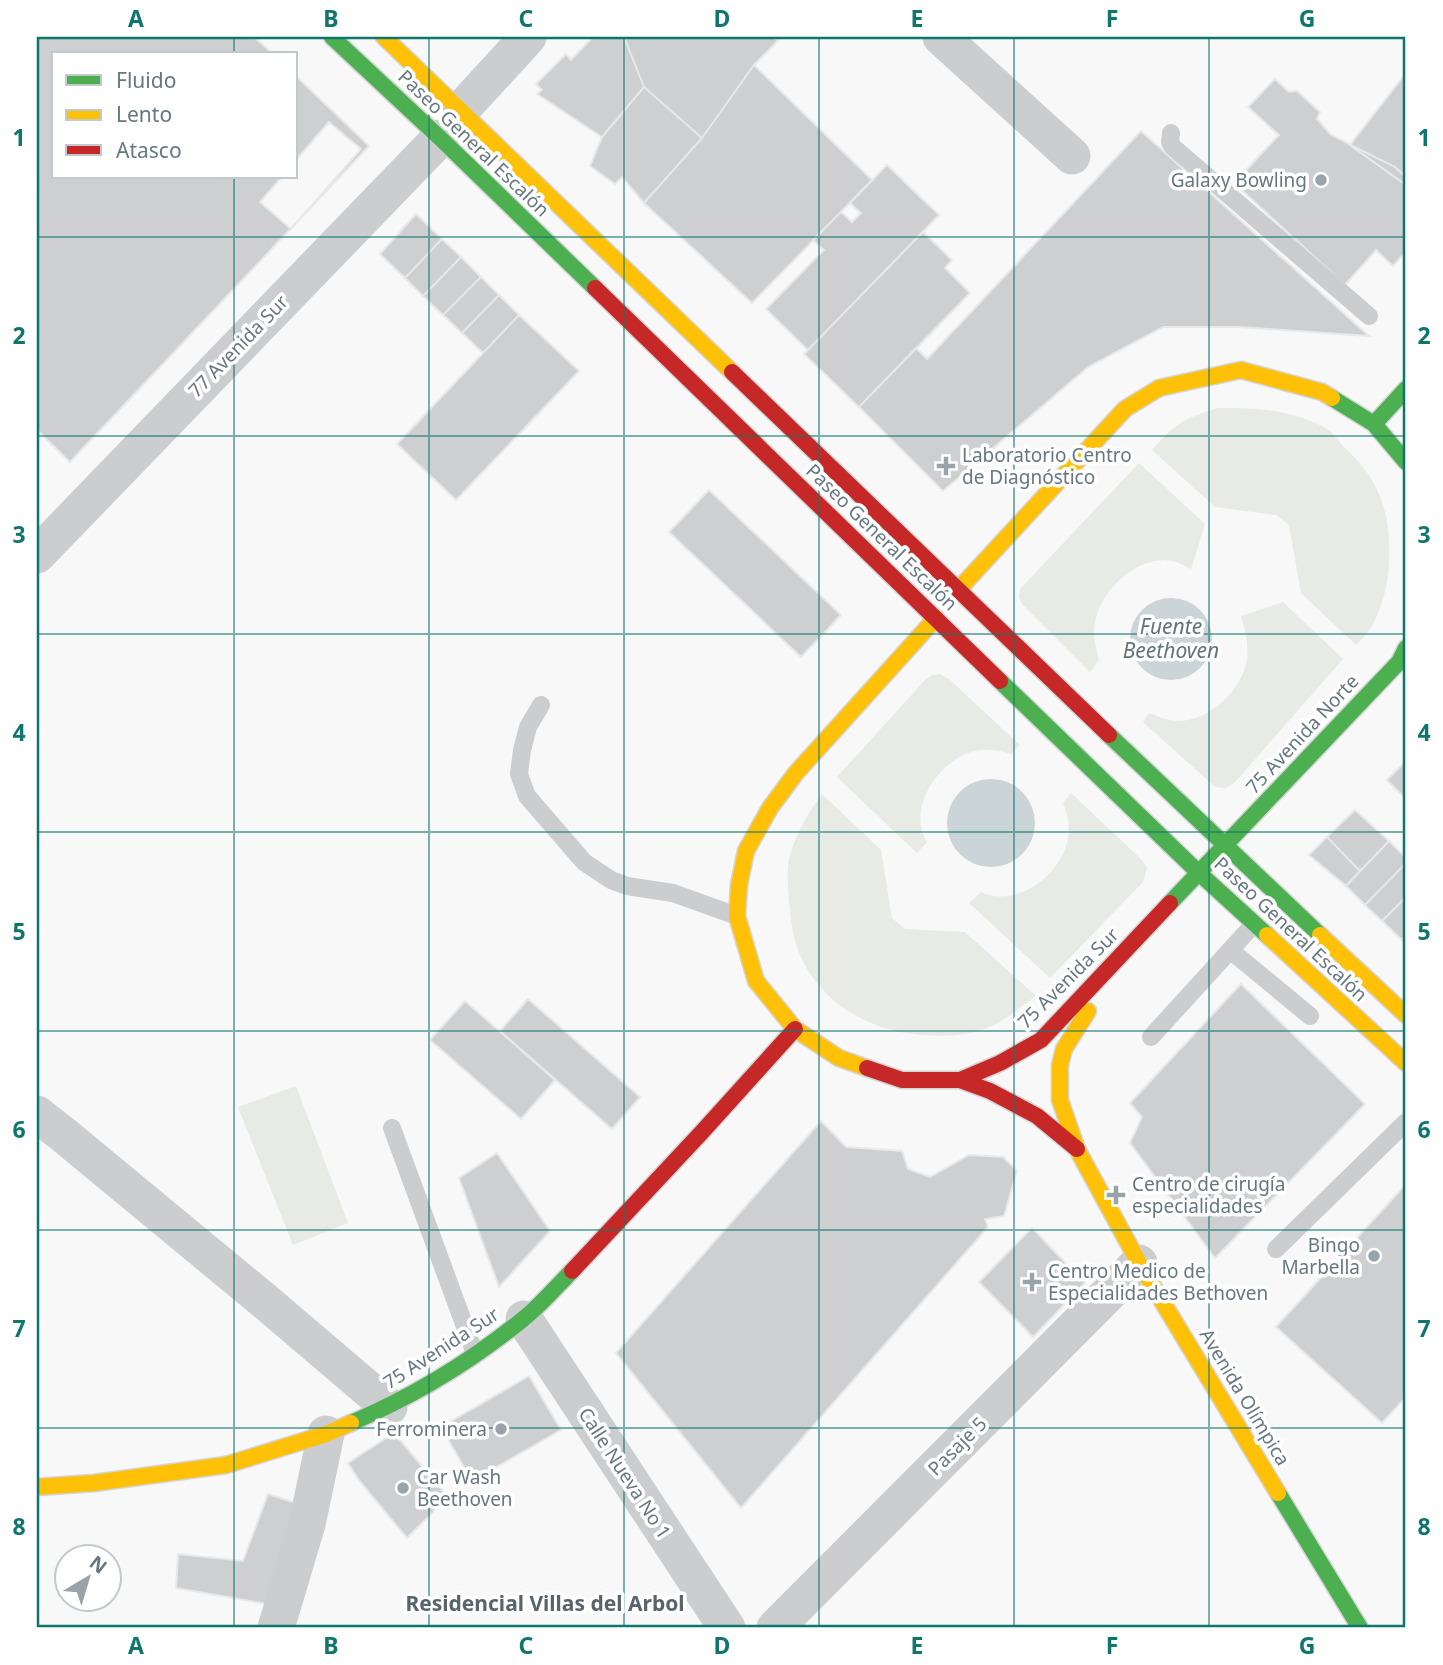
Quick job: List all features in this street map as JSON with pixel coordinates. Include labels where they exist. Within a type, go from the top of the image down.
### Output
[{"type":"main road","name":"Paseo General Escalón","points":[[332,37],[451,124],[960,589],[1226,847],[1406,1015]]},
{"type":"main road","name":"Paseo General Escalón","points":[[384,37],[451,124],[936,618],[1199,873],[1406,1063]]},
{"type":"main road","points":[[960,589],[1125,410],[1158,388],[1241,370],[1322,392],[1374,424],[1406,462]]},
{"type":"main road","points":[[1374,424],[1406,389]]},
{"type":"main road","name":"75 Avenida Sur","points":[[936,618],[796,773],[770,808],[746,851],[739,885],[737,916],[756,981],[795,1029],[839,1058],[902,1080],[960,1080],[1000,1063],[1041,1040],[1226,847]]},
{"type":"main road","name":"75 Avenida Norte","points":[[1226,847],[1404,659]]},
{"type":"main road","name":"Avenida Olímpica","points":[[1106,971],[1087,1013],[1064,1049],[1060,1065],[1060,1100],[1077,1149],[1139,1263],[1360,1628]]},
{"type":"main road","name":"75 Avenida Sur","points":[[37,1487],[94,1483],[226,1465],[326,1434],[389,1406],[457,1367],[524,1319],[683,1152],[795,1029]]},
{"type":"main road","name":"Avenida Olímpica","points":[[960,1080],[990,1091],[1037,1116],[1077,1149]]},
{"type":"street","name":"77 Avenida Sur","points":[[43,535],[451,124],[528,37]]},
{"type":"street","points":[[941,37],[1072,156]]},
{"type":"street","points":[[37,1114],[389,1406]]},
{"type":"street","name":"Pasaje 5","points":[[775,1628],[1139,1263]]},
{"type":"street","name":"Calle Nueva No 1","points":[[524,1319],[727,1628]]},
{"type":"street","points":[[276,1628],[307,1524],[326,1434]]},
{"type":"lane","points":[[1171,133],[1170,142],[1173,147],[1369,316]]},
{"type":"lane","points":[[541,705],[528,727],[519,774],[527,796],[584,862],[611,880],[626,886],[673,893],[737,916]]},
{"type":"lane","points":[[1151,1037],[1254,924]]},
{"type":"lane","points":[[1230,950],[1310,1016]]},
{"type":"lane","points":[[1276,1249],[1406,1122]]},
{"type":"lane","points":[[392,1128],[475,1354]]},
{"type":"shaded area","points":[[1218,408],[1271,411],[1309,420],[1331,433],[1371,478],[1383,505],[1387,523],[1389,560],[1378,614],[1356,645],[1301,593],[1289,525],[1276,515],[1215,507],[1152,450],[1181,423]]},
{"type":"shaded area","points":[[1139,463],[1205,524],[1191,569],[1176,562],[1162,560],[1149,563],[1124,576],[1105,597],[1094,627],[1099,660],[1090,672],[1022,604],[1020,589]]},
{"type":"shaded area","points":[[1283,602],[1343,659],[1236,781],[1226,788],[1214,786],[1143,722],[1149,713],[1170,720],[1196,718],[1220,704],[1238,683],[1247,659],[1247,642],[1241,616]]},
{"type":"shaded area","points":[[940,674],[949,679],[1020,745],[1011,754],[989,750],[973,751],[945,767],[928,790],[923,803],[920,816],[927,842],[917,853],[837,777],[926,679]]},
{"type":"shaded area","points":[[1071,793],[1142,860],[1147,868],[1143,882],[1050,978],[969,903],[981,892],[994,896],[1020,893],[1043,879],[1053,869],[1068,840],[1069,824],[1063,803]]},
{"type":"shaded area","points":[[822,794],[881,850],[892,918],[905,929],[965,932],[1036,996],[987,1028],[960,1035],[941,1036],[894,1031],[876,1025],[844,1008],[829,996],[806,967],[798,950],[792,924],[788,882],[790,855],[796,838]]},
{"type":"shaded area","points":[[296,1086],[348,1223],[293,1245],[238,1107]]},
{"type":"water","name":"Fuente Beethoven","points":[[1163,598],[1179,598],[1194,605],[1205,616],[1212,631],[1209,655],[1200,668],[1179,680],[1163,680],[1148,673],[1137,662],[1130,647],[1130,631],[1137,616],[1148,605]]},
{"type":"water","points":[[991,779],[1008,782],[1022,792],[1032,806],[1035,823],[1032,840],[1022,854],[1008,864],[991,867],[974,864],[960,854],[950,840],[947,823],[950,806],[960,792],[974,782]]},
{"type":"building","points":[[37,37],[254,37],[271,52],[52,52],[52,178],[281,178],[260,202],[291,229],[70,462],[37,430]]},
{"type":"building","points":[[593,37],[624,37],[644,87],[602,137],[537,94],[542,90],[536,84],[566,54],[571,60]]},
{"type":"building","points":[[624,37],[773,37],[778,41],[754,65],[702,138],[644,87]]},
{"type":"building","points":[[754,65],[872,180],[752,303],[644,203],[702,138]]},
{"type":"building","points":[[1406,73],[1406,185],[1350,145]]},
{"type":"building","points":[[298,78],[369,146],[298,221],[361,149],[329,122],[298,158]]},
{"type":"building","name":"Galaxy Bowling","points":[[1275,79],[1289,92],[1297,91],[1320,112],[1317,119],[1331,135],[1395,167],[1406,177],[1406,251],[1393,266],[1376,250],[1345,285],[1234,183],[1279,135],[1248,107]]},
{"type":"building","points":[[644,87],[702,138],[644,203],[622,177],[615,184],[590,166],[602,137]]},
{"type":"building","points":[[1141,131],[1369,336],[1240,327],[1163,327],[1088,367],[943,491],[859,407],[916,348],[927,359]]},
{"type":"building","points":[[887,165],[939,215],[808,350],[766,309],[824,250],[813,240],[841,212],[852,222],[861,213],[850,203]]},
{"type":"building","points":[[416,214],[442,239],[405,278],[380,254]]},
{"type":"building","points":[[923,232],[952,260],[945,268],[970,293],[859,407],[804,354]]},
{"type":"building","points":[[442,239],[461,257],[423,296],[405,278]]},
{"type":"building","points":[[461,257],[481,277],[443,315],[423,296]]},
{"type":"building","points":[[481,277],[499,295],[462,333],[443,315]]},
{"type":"building","points":[[499,295],[519,315],[483,353],[462,333]]},
{"type":"building","points":[[519,315],[579,371],[456,500],[397,444]]},
{"type":"building","points":[[709,490],[841,615],[801,657],[669,532]]},
{"type":"building","points":[[1404,763],[1406,765],[1406,799],[1387,780]]},
{"type":"building","points":[[1355,810],[1389,841],[1360,871],[1327,837]]},
{"type":"building","points":[[1327,837],[1360,871],[1346,886],[1309,855]]},
{"type":"building","points":[[1389,841],[1406,858],[1406,863],[1365,905],[1346,886]]},
{"type":"building","points":[[1406,863],[1406,897],[1382,921],[1365,905]]},
{"type":"building","points":[[1406,897],[1406,935],[1402,940],[1382,921]]},
{"type":"building","points":[[1241,984],[1365,1104],[1215,1258],[1130,1143],[1142,1117],[1130,1103]]},
{"type":"building","points":[[528,999],[640,1097],[612,1129],[500,1031]]},
{"type":"building","points":[[465,1001],[555,1080],[521,1119],[430,1040]]},
{"type":"building","points":[[821,1121],[846,1147],[902,1151],[908,1169],[930,1177],[969,1155],[1003,1157],[1017,1171],[1004,1216],[985,1219],[988,1227],[741,1508],[616,1353]]},
{"type":"building","points":[[497,1153],[550,1231],[499,1287],[459,1178]]},
{"type":"building","name":"Bingo Marbella","points":[[1406,1184],[1406,1397],[1382,1423],[1276,1327]]},
{"type":"building","name":"Centro Medico de Especialidades Bethoven","points":[[1032,1228],[1085,1283],[1033,1337],[979,1282]]},
{"type":"building","name":"Ferrominera","points":[[529,1376],[561,1430],[472,1481],[441,1427]]},
{"type":"building","name":"Car Wash Beethoven","points":[[394,1433],[448,1497],[407,1538],[348,1463]]},
{"type":"building","points":[[268,1494],[302,1505],[267,1604],[176,1588],[178,1554],[243,1561]]},
{"type":"traffic: fast","points":[[332,37],[595,288]]},
{"type":"traffic: fast","points":[[1374,424],[1406,389]]},
{"type":"traffic: fast","points":[[1332,398],[1374,424],[1406,462]]},
{"type":"traffic: fast","points":[[1170,903],[1399,662],[1406,648]]},
{"type":"traffic: fast","points":[[1000,681],[1267,935]]},
{"type":"traffic: fast","points":[[1109,735],[1320,935]]},
{"type":"traffic: fast","points":[[351,1423],[440,1378],[482,1350],[529,1315],[572,1271]]},
{"type":"traffic: fast","points":[[1278,1493],[1360,1628]]},
{"type":"traffic: slow","points":[[384,37],[732,372]]},
{"type":"traffic: slow","points":[[959,589],[1125,409],[1159,388],[1241,370],[1322,392],[1332,398]]},
{"type":"traffic: slow","points":[[867,1068],[839,1058],[795,1029],[756,981],[737,916],[739,885],[746,851],[770,808],[796,773],[936,618]]},
{"type":"traffic: slow","points":[[1267,935],[1406,1063]]},
{"type":"traffic: slow","points":[[1320,935],[1406,1015]]},
{"type":"traffic: slow","points":[[1088,1011],[1064,1049],[1060,1065],[1060,1100],[1077,1149],[1139,1263],[1278,1493]]},
{"type":"traffic: slow","points":[[37,1487],[94,1483],[226,1465],[326,1434],[351,1423]]},
{"type":"traffic: jam","points":[[595,288],[1000,681]]},
{"type":"traffic: jam","points":[[732,372],[1109,735]]},
{"type":"traffic: jam","points":[[867,1068],[902,1080],[960,1080],[1000,1063],[1041,1040],[1170,903]]},
{"type":"traffic: jam","points":[[572,1271],[795,1029]]},
{"type":"traffic: jam","points":[[960,1080],[990,1091],[1037,1116],[1077,1149]]},
{"type":"place","name":"Galaxy Bowling","points":[[1321,180]]},
{"type":"place","name":"Laboratorio Centro de Diagnóstico","points":[[946,466]]},
{"type":"place","name":"Centro de cirugía especialidades","points":[[1116,1195]]},
{"type":"place","name":"Bingo Marbella","points":[[1374,1256]]},
{"type":"place","name":"Centro Medico de Especialidades Bethoven","points":[[1032,1282]]},
{"type":"place","name":"Ferrominera","points":[[501,1429]]},
{"type":"place","name":"Car Wash Beethoven","points":[[403,1488]]},
{"type":"district","name":"Residencial Villas del Arbol","points":[[545,1603]]}]
